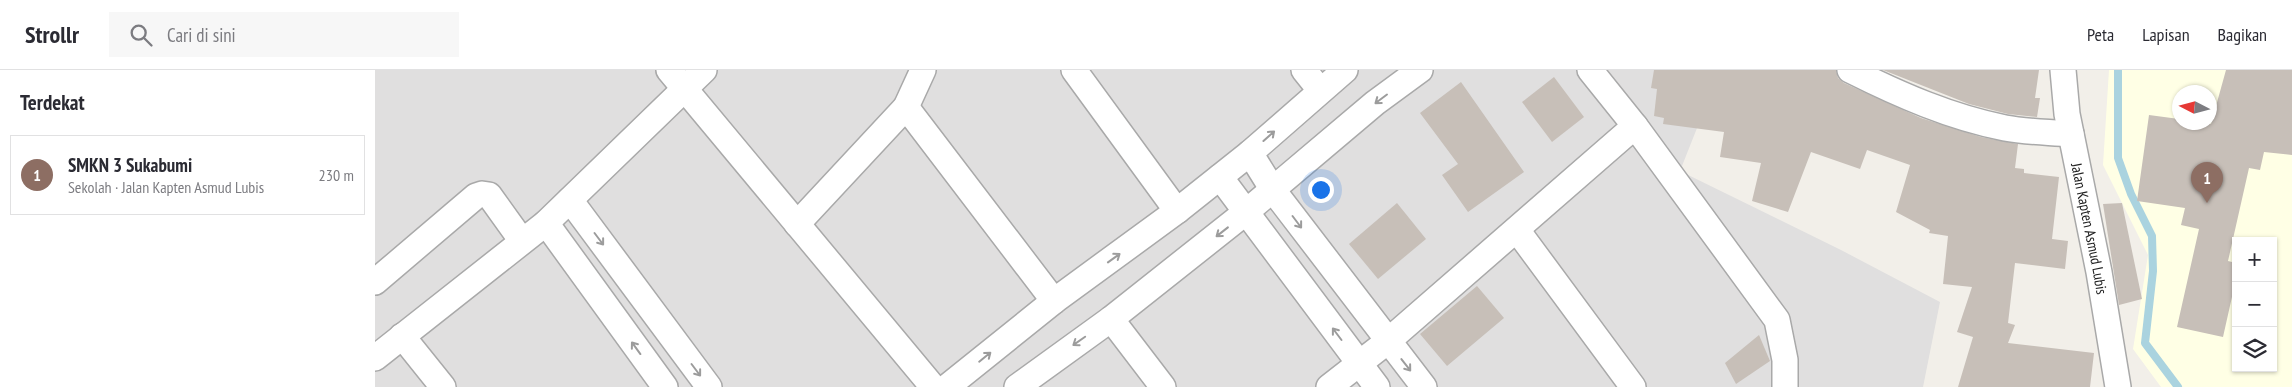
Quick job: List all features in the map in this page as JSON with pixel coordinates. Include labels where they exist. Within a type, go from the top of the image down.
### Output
[{"type":"street","points":[[669,70],[933,387]]},
{"type":"street","points":[[375,358],[546,223],[704,70]]},
{"type":"street","points":[[797,224],[906,107],[923,70]]},
{"type":"street","points":[[1074,70],[1177,211]]},
{"type":"street","points":[[1304,70],[1320,90]]},
{"type":"street","points":[[947,387],[1054,301],[1177,211],[1220,177],[1345,70]]},
{"type":"street","points":[[1017,387],[1111,319],[1273,190],[1375,103],[1420,70]]},
{"type":"street","points":[[1850,70],[1907,98],[1960,117],[2007,128],[2071,134]]},
{"type":"street","name":"Jalan Kapten Asmud Lubis","points":[[2063,70],[2071,134],[2099,272],[2118,387]]},
{"type":"street","points":[[1602,76],[1635,126],[1777,320],[1785,360],[1785,387]]},
{"type":"street","points":[[906,107],[1054,301]]},
{"type":"street","points":[[1329,387],[1389,341],[1635,126]]},
{"type":"street","points":[[1249,153],[1273,190],[1424,387]]},
{"type":"street","points":[[1220,177],[1377,387]]},
{"type":"street","points":[[375,282],[476,196],[482,194],[489,195],[522,242]]},
{"type":"street","points":[[570,200],[709,387]]},
{"type":"street","points":[[546,223],[665,387]]},
{"type":"street","points":[[1517,230],[1633,387]]},
{"type":"street","points":[[1111,319],[1163,387]]},
{"type":"street","points":[[402,336],[443,387]]},
{"type":"shaded area","points":[[375,70],[1720,70],[1680,171],[1841,250],[1940,302],[1923,387],[375,387]]},
{"type":"shaded area","points":[[2109,70],[2292,70],[2292,387],[2161,387],[2133,349],[2148,255],[2103,165]]},
{"type":"building","points":[[1654,70],[1836,70],[1838,78],[1844,83],[1921,118],[1981,137],[2018,144],[2015,168],[2024,169],[2024,173],[2059,177],[2052,239],[2068,241],[2065,269],[2015,263],[2008,323],[2015,325],[2008,343],[2094,353],[2090,387],[1958,387],[1973,337],[1957,332],[1972,287],[1943,284],[1948,236],[1929,233],[1930,230],[1896,212],[1910,165],[1867,150],[1860,169],[1811,152],[1788,212],[1752,201],[1761,163],[1720,157],[1724,132],[1663,124],[1664,118],[1654,116],[1657,89],[1651,88]]},
{"type":"building","points":[[1883,70],[2039,70],[2035,98],[2040,98],[2037,117],[2008,114],[1969,104]]},
{"type":"building","points":[[2226,70],[2292,70],[2292,155],[2264,152],[2260,170],[2249,168],[2228,261],[2232,262],[2232,297],[2223,337],[2177,327],[2199,229],[2181,225],[2185,208],[2137,201],[2149,115],[2172,118],[2172,130],[2217,130],[2217,102]]},
{"type":"building","points":[[1554,77],[1584,117],[1552,142],[1522,102]]},
{"type":"building","points":[[1461,82],[1524,172],[1468,212],[1442,175],[1458,164],[1420,113]]},
{"type":"building","points":[[1397,203],[1426,239],[1378,279],[1349,244]]},
{"type":"building","points":[[2122,203],[2142,299],[2119,305],[2103,204]]},
{"type":"building","points":[[1477,286],[1504,318],[1447,366],[1420,334]]},
{"type":"building","points":[[1759,335],[1770,361],[1736,384],[1725,363]]},
{"type":"waterway","points":[[2118,70],[2118,158],[2131,194],[2152,236],[2153,271],[2145,343],[2178,387]]},
{"type":"place","name":"SMKN 3 Sukabumi","points":[[2207,203]]}]
